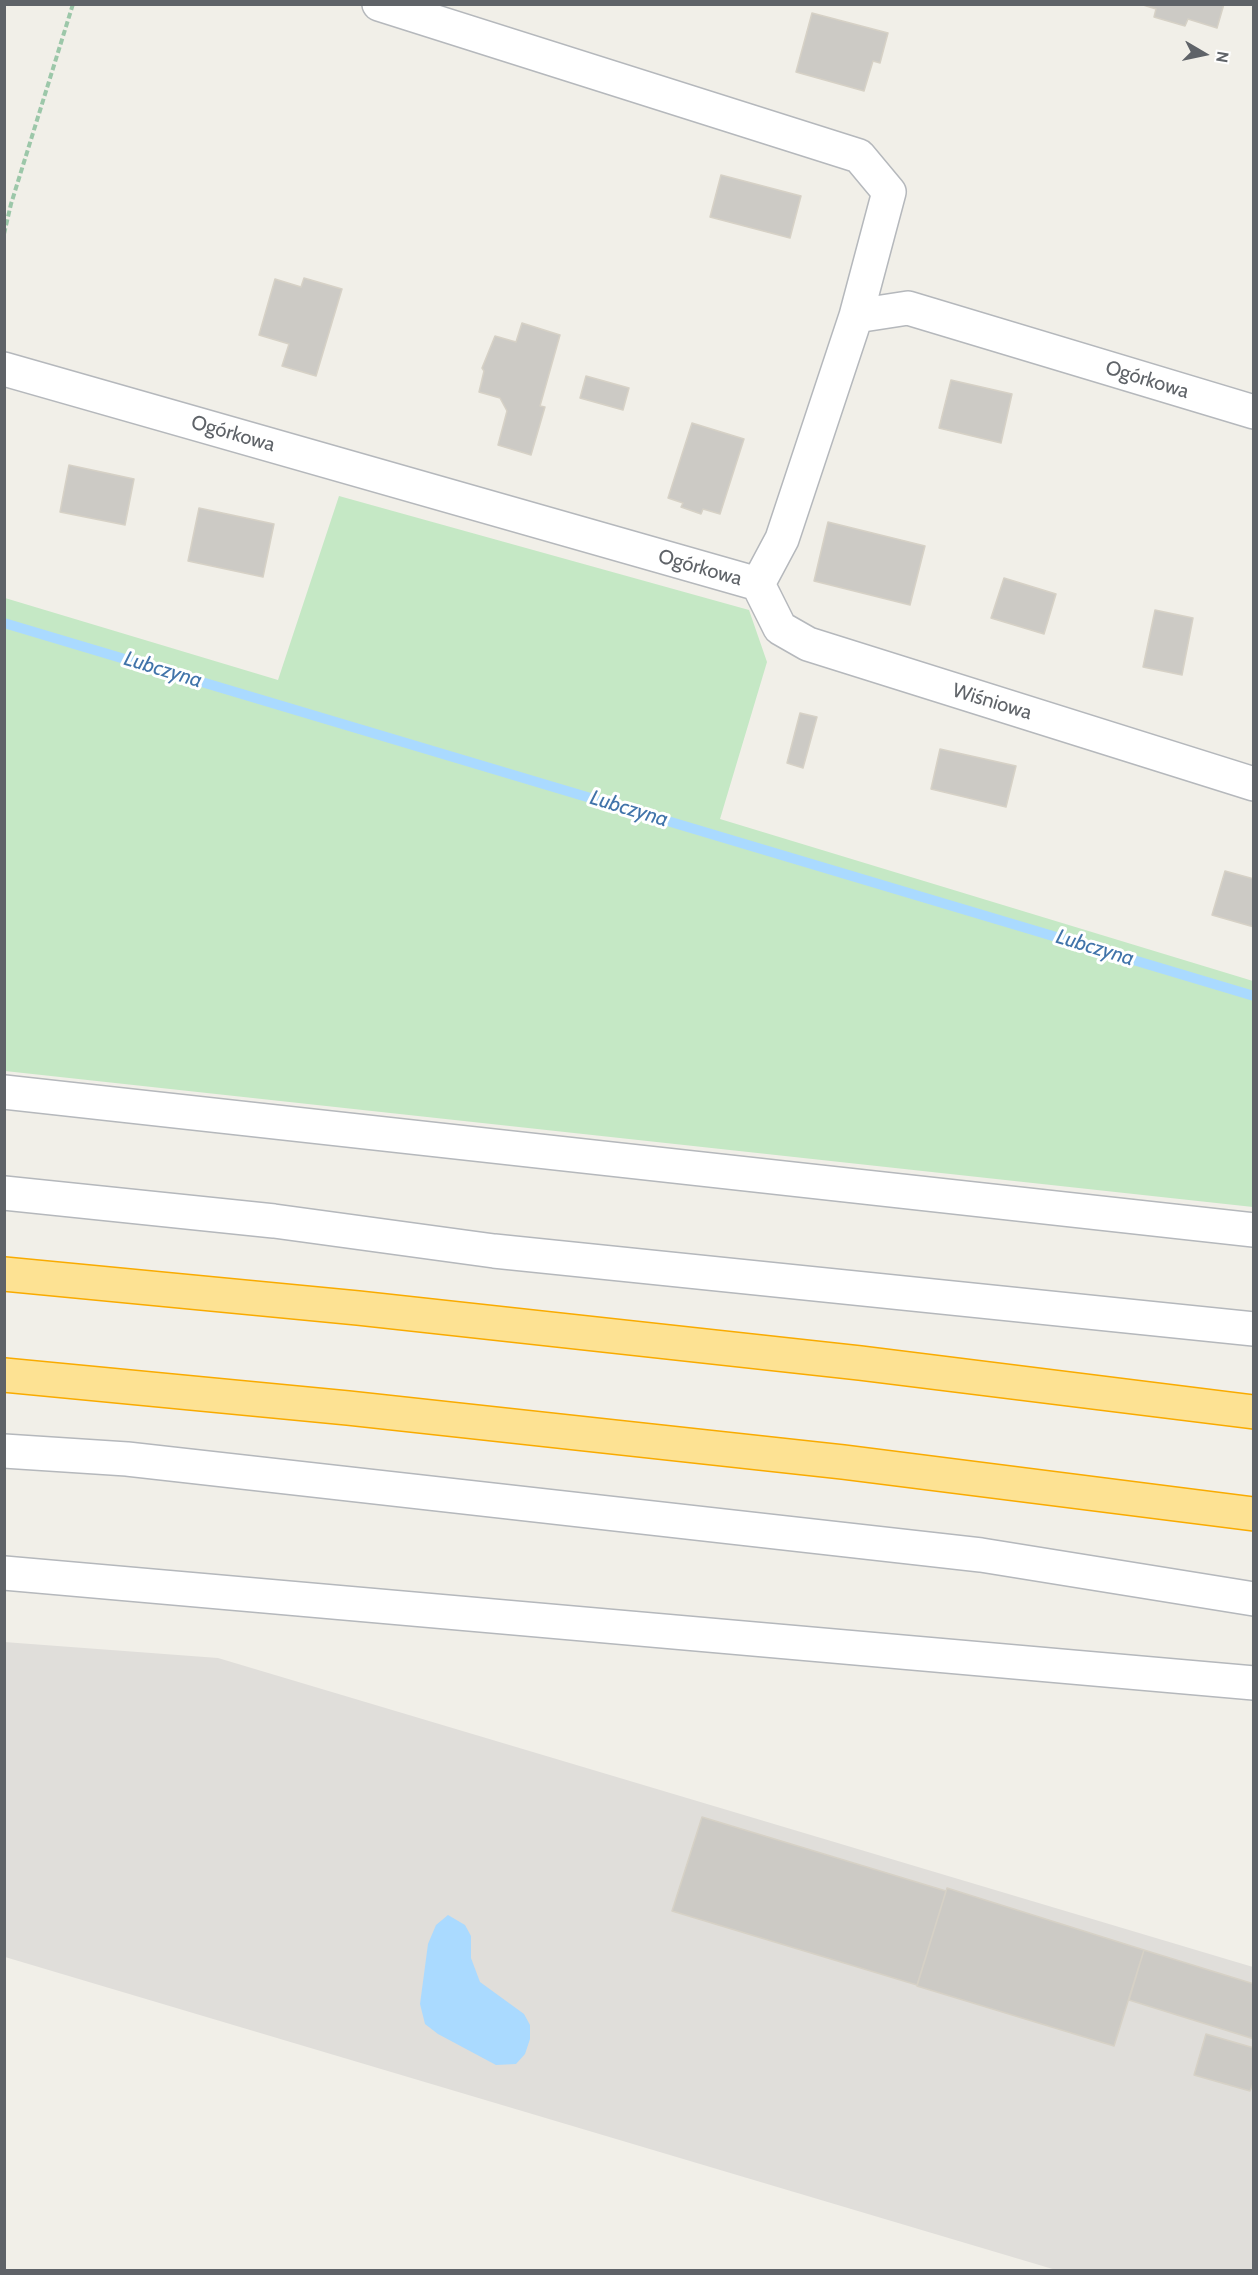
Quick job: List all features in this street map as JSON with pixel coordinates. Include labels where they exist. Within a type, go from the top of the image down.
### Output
[{"type":"highway","points":[[4,1274],[370,1309],[825,1359],[1254,1412]]},
{"type":"highway","points":[[4,1376],[360,1409],[832,1460],[1254,1514]]},
{"type":"street","points":[[379,4],[859,156],[889,192],[856,316]]},
{"type":"street","name":"Ogórkowa","points":[[4,369],[758,584],[782,539],[856,316],[908,308],[1254,412]]},
{"type":"street","name":"Wiśniowa","points":[[758,584],[780,628],[808,644],[1254,784]]},
{"type":"street","points":[[4,1092],[1254,1230]]},
{"type":"street","points":[[4,1193],[274,1221],[506,1252],[1254,1329]]},
{"type":"street","points":[[4,1451],[127,1459],[981,1555],[1254,1599]]},
{"type":"street","points":[[4,1573],[1254,1683]]},
{"type":"path","points":[[4,234],[11,204],[73,4]]},
{"type":"shaded area","points":[[4,1642],[218,1658],[1253,1967],[1253,2270],[1056,2270],[5,1957]]},
{"type":"green space","points":[[339,496],[749,610],[767,662],[720,819],[1253,981],[1253,1207],[5,1071],[5,598],[278,680]]},
{"type":"water","points":[[448,1915],[465,1925],[471,1936],[471,1958],[480,1982],[524,2014],[530,2025],[530,2039],[525,2054],[516,2064],[496,2065],[438,2034],[425,2024],[420,2004],[428,1944],[436,1925]]},
{"type":"building","points":[[1140,4],[1224,4],[1217,28],[1188,19],[1185,26],[1154,17],[1156,9]]},
{"type":"building","points":[[812,13],[888,33],[880,63],[873,61],[864,91],[796,72]]},
{"type":"building","points":[[721,175],[801,196],[790,238],[710,217]]},
{"type":"building","points":[[304,278],[342,289],[316,376],[282,366],[289,344],[259,335],[275,279],[301,287]]},
{"type":"building","points":[[522,323],[560,335],[540,406],[545,407],[531,455],[498,445],[507,411],[500,398],[479,392],[484,371],[482,368],[495,336],[516,342]]},
{"type":"building","points":[[586,376],[629,388],[623,410],[580,398]]},
{"type":"building","points":[[951,380],[1012,394],[1001,443],[939,428]]},
{"type":"building","points":[[692,423],[744,439],[720,514],[703,509],[701,514],[681,507],[683,503],[668,498]]},
{"type":"building","points":[[69,465],[134,479],[125,525],[60,512]]},
{"type":"building","points":[[199,508],[274,524],[263,577],[188,561]]},
{"type":"building","points":[[828,522],[925,546],[910,605],[814,581]]},
{"type":"building","points":[[1004,578],[1056,594],[1044,634],[991,618]]},
{"type":"building","points":[[1155,610],[1193,618],[1182,675],[1143,667]]},
{"type":"building","points":[[800,713],[817,717],[803,768],[787,763]]},
{"type":"building","points":[[940,749],[1016,766],[1006,807],[931,789]]},
{"type":"building","points":[[1225,871],[1254,879],[1254,927],[1212,915]]},
{"type":"building","points":[[702,1817],[946,1891],[917,1985],[672,1911]]},
{"type":"building","points":[[947,1888],[1144,1950],[1114,2046],[917,1986]]},
{"type":"building","points":[[1144,1950],[1254,1984],[1254,2039],[1129,2000]]},
{"type":"building","points":[[1206,2034],[1254,2048],[1254,2081],[1250,2091],[1194,2075]]},
{"type":"waterway","name":"Lubczyna","points":[[4,623],[1254,996]]}]
